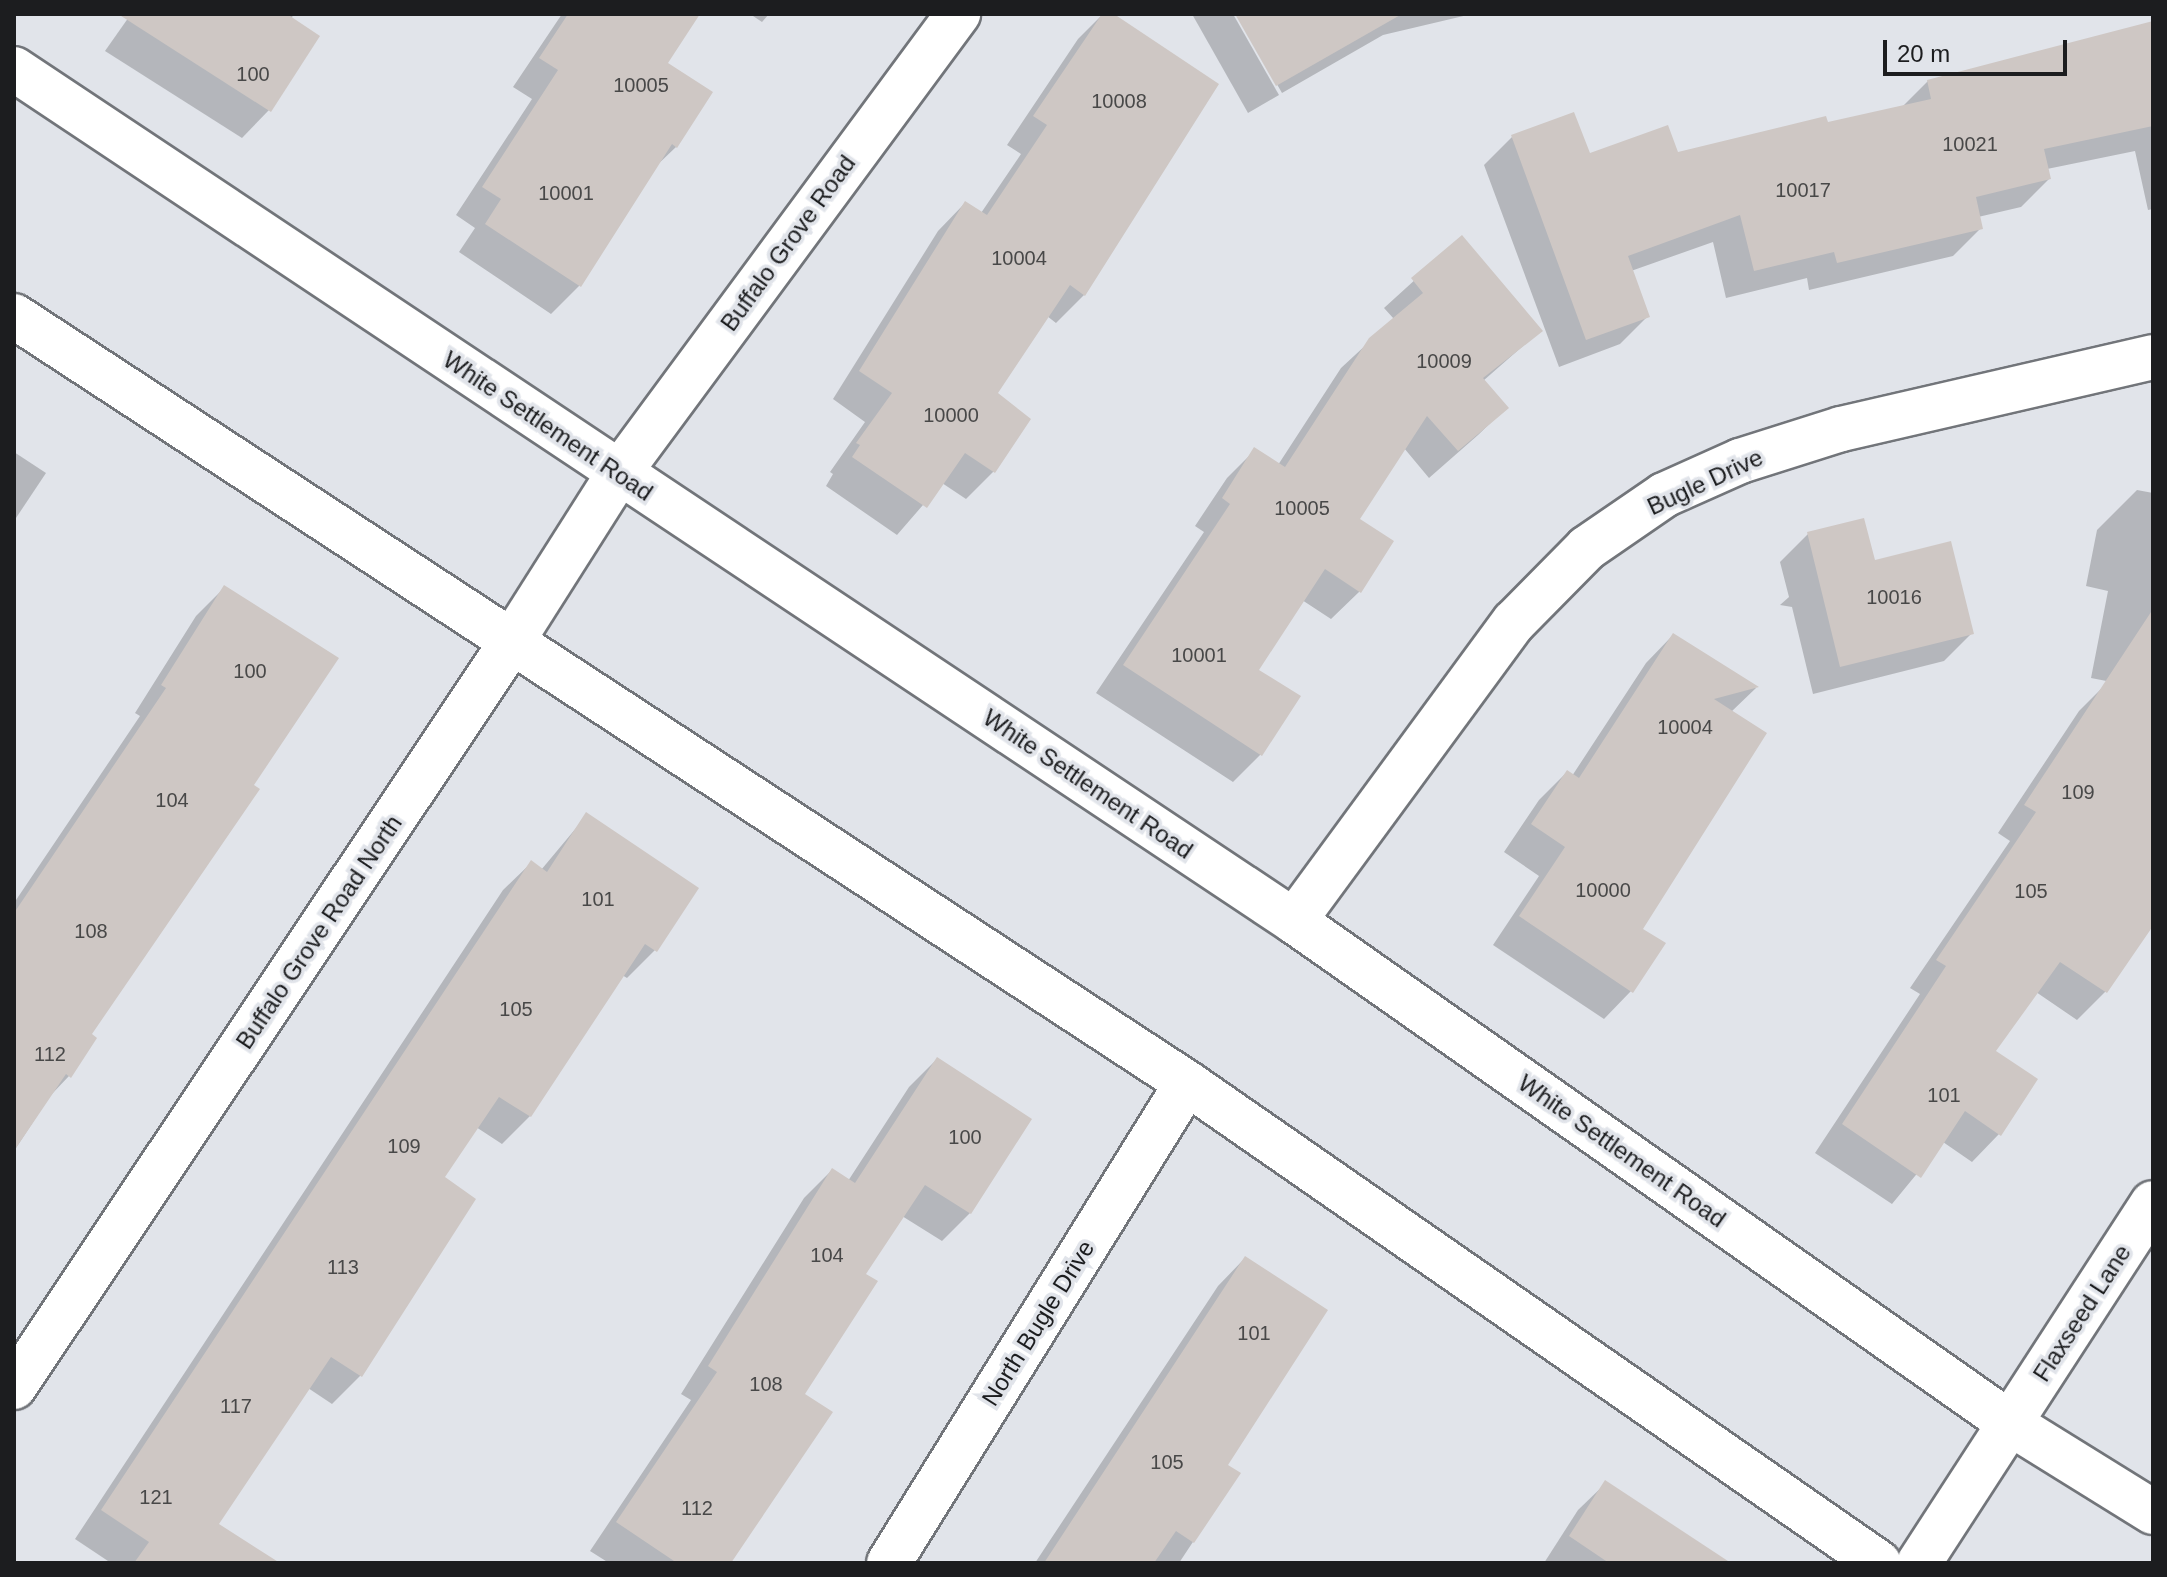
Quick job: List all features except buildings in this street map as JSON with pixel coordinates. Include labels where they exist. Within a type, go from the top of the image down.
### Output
[{"type":"main road","name":"Buffalo Grove Road","points":[[619,473],[958,14]]},
{"type":"main road","name":"White Settlement Road","points":[[14,69],[1294,921],[2011,1424],[2153,1512]]},
{"type":"main road","points":[[14,316],[1187,1083],[1879,1563]]},
{"type":"main road","name":"Bugle Drive","points":[[1294,921],[1514,622],[1587,548],[1664,495],[1740,461],[1841,429],[2153,357]]},
{"type":"main road","name":"Buffalo Grove Road North","points":[[14,1387],[511,643],[619,473]]},
{"type":"main road","name":"North Bugle Drive","points":[[889,1563],[1187,1083]]},
{"type":"main road","name":"Flaxseed Lane","points":[[1919,1563],[2153,1203]]}]
